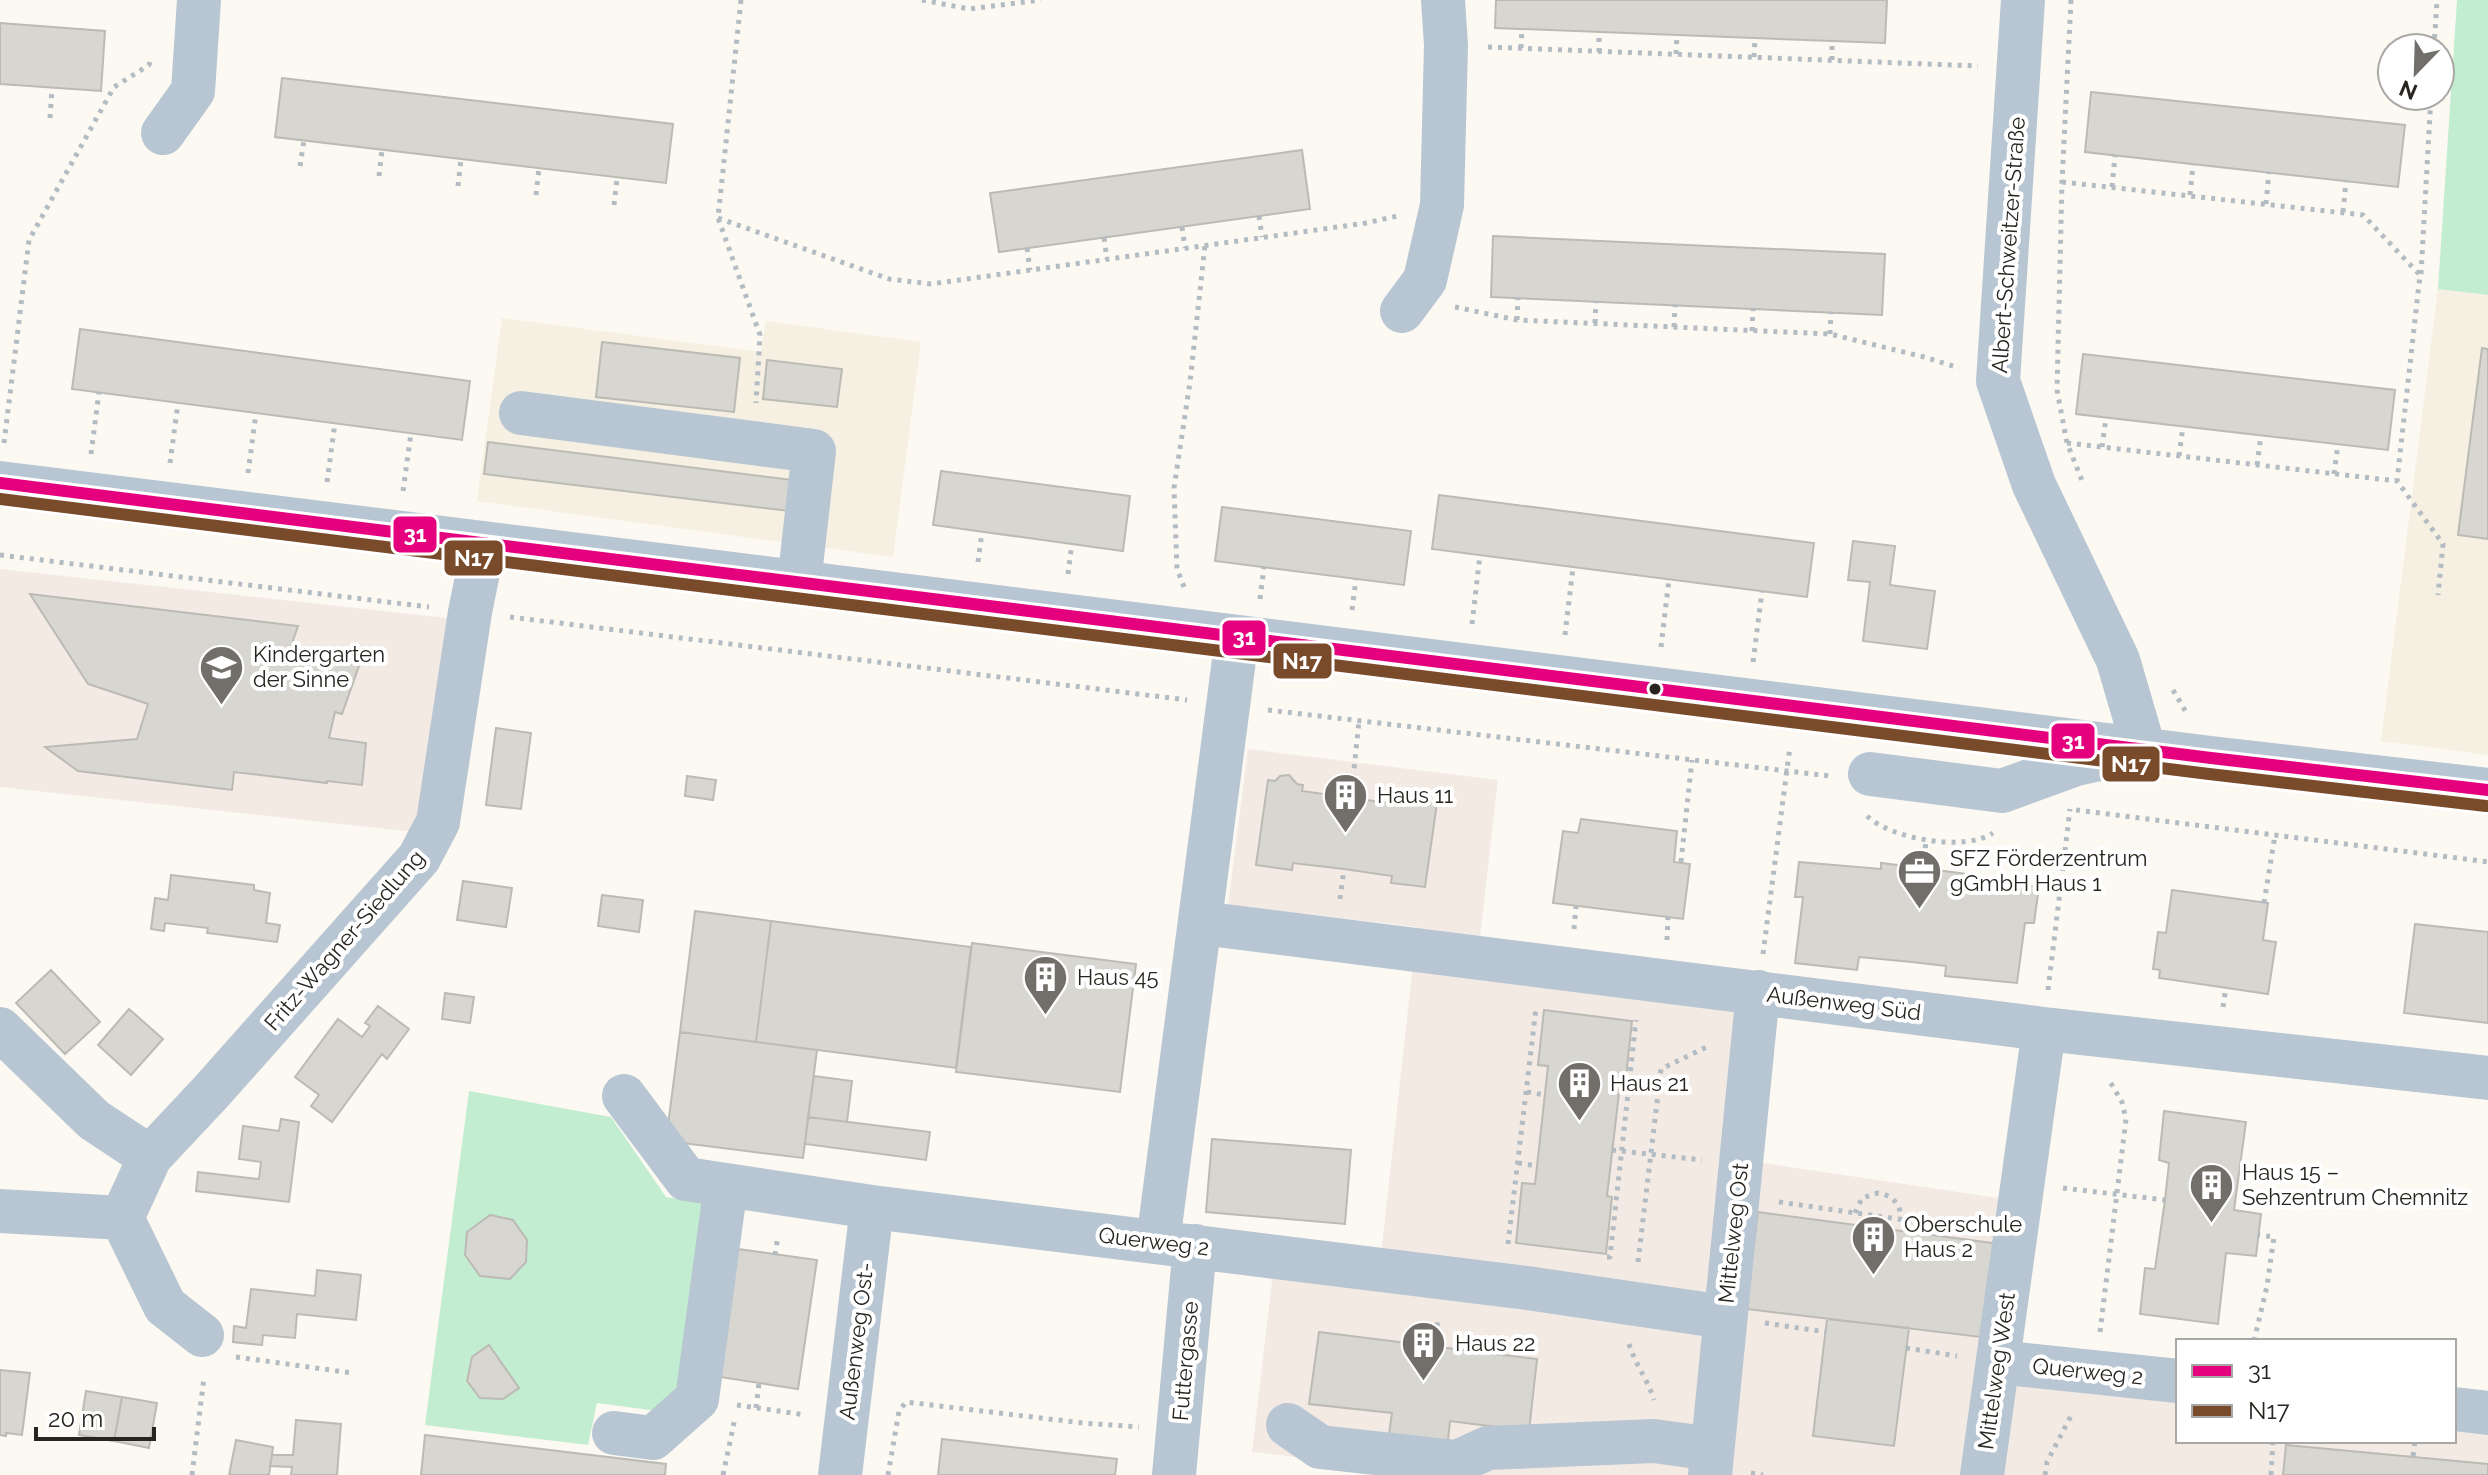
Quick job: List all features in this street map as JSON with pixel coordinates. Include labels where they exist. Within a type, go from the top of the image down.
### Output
[{"type":"street","points":[[163,133],[193,91],[199,0]]},
{"type":"street","points":[[1414,296],[1442,205],[1446,45],[1443,0]]},
{"type":"street","name":"Albert-Schweitzer-Straße","points":[[2023,0],[1998,381],[2034,485],[2118,660],[2144,749]]},
{"type":"street","points":[[521,413],[814,451],[799,583]]},
{"type":"street","points":[[2,465],[86,494],[2488,790]]},
{"type":"street","name":"Fritz-Wagner-Siedlung","points":[[122,1218],[150,1157],[419,858],[438,822],[470,612],[484,543]]},
{"type":"street","name":"Futtergasse","points":[[1174,1475],[1176,1244],[1201,923],[1229,705],[1220,635]]},
{"type":"street","points":[[1858,788],[2002,791],[2076,764],[2144,749]]},
{"type":"street","name":"Außenweg Süd","points":[[1201,923],[1757,1008],[2044,1029],[2488,1078]]},
{"type":"street","name":"Mittelweg Ost","points":[[1711,1462],[1757,1008]]},
{"type":"street","points":[[0,1029],[94,1120],[150,1157]]},
{"type":"street","name":"Mittelweg West","points":[[1982,1475],[2044,1029]]},
{"type":"street","name":"Querweg 2","points":[[624,1096],[686,1179],[872,1207],[1503,1285],[1724,1317]]},
{"type":"street","points":[[614,1433],[653,1438],[718,1402],[726,1185]]},
{"type":"street","name":"Außenweg Ost-","points":[[840,1475],[872,1207]]},
{"type":"street","points":[[0,1211],[122,1218],[165,1306],[204,1344]]},
{"type":"street","name":"Querweg 2","points":[[1998,1362],[2176,1381]]},
{"type":"street","points":[[2456,1409],[2488,1413]]},
{"type":"street","points":[[1288,1425],[1320,1447],[1457,1462],[1488,1448],[1654,1441],[1711,1462]]},
{"type":"path","points":[[741,0],[718,218],[760,335],[753,444]]},
{"type":"path","points":[[922,0],[969,9],[1041,0]]},
{"type":"path","points":[[2071,0],[2062,182],[2057,390],[2067,443],[2085,487]]},
{"type":"path","points":[[2435,32],[2437,0]]},
{"type":"path","points":[[1521,48],[1522,29]]},
{"type":"path","points":[[1599,32],[1599,52]]},
{"type":"path","points":[[1676,54],[1677,35]]},
{"type":"path","points":[[1754,57],[1755,38]]},
{"type":"path","points":[[1832,41],[1832,60]]},
{"type":"path","points":[[1446,45],[2019,68]]},
{"type":"path","points":[[2,465],[29,240],[114,87],[149,65],[153,55]]},
{"type":"path","points":[[50,118],[52,88]]},
{"type":"path","points":[[2430,112],[2420,275],[2397,481],[2443,544],[2438,595]]},
{"type":"path","points":[[300,166],[304,140]]},
{"type":"path","points":[[379,176],[382,150]]},
{"type":"path","points":[[2112,187],[2115,156]]},
{"type":"path","points":[[458,186],[461,159]]},
{"type":"path","points":[[2190,195],[2193,164]]},
{"type":"path","points":[[536,195],[539,168]]},
{"type":"path","points":[[2266,204],[2269,172]]},
{"type":"path","points":[[614,205],[617,178]]},
{"type":"path","points":[[2343,212],[2346,181]]},
{"type":"path","points":[[2062,182],[2363,215],[2420,275]]},
{"type":"path","points":[[718,218],[889,279],[931,284],[1366,223],[1442,205]]},
{"type":"path","points":[[1259,216],[1262,237]]},
{"type":"path","points":[[1182,227],[1185,248]]},
{"type":"path","points":[[1104,238],[1107,259]]},
{"type":"path","points":[[1205,245],[1190,382],[1174,488],[1177,569],[1220,635]]},
{"type":"path","points":[[1027,248],[1030,270]]},
{"type":"path","points":[[1414,296],[1517,320],[1830,334],[1924,357],[1998,381]]},
{"type":"path","points":[[1517,320],[1518,298]]},
{"type":"path","points":[[1595,323],[1596,301]]},
{"type":"path","points":[[1674,327],[1675,305]]},
{"type":"path","points":[[1752,331],[1753,309]]},
{"type":"path","points":[[1830,334],[1831,312]]},
{"type":"path","points":[[86,494],[99,392]]},
{"type":"path","points":[[165,504],[178,403]]},
{"type":"path","points":[[243,513],[256,413]]},
{"type":"path","points":[[2102,447],[2106,418]]},
{"type":"path","points":[[321,523],[335,423]]},
{"type":"path","points":[[2179,456],[2183,426]]},
{"type":"path","points":[[398,532],[411,433]]},
{"type":"path","points":[[2257,465],[2261,435]]},
{"type":"path","points":[[2067,443],[2397,481]]},
{"type":"path","points":[[2334,474],[2338,444]]},
{"type":"path","points":[[0,555],[1787,771],[1858,788],[1875,824],[1901,835],[1957,843],[1985,838],[1998,830]]},
{"type":"path","points":[[1466,664],[1480,555]]},
{"type":"path","points":[[1559,676],[1573,567]]},
{"type":"path","points":[[1655,688],[1669,579]]},
{"type":"path","points":[[1748,699],[1762,592]]},
{"type":"path","points":[[2173,689],[2211,758]]},
{"type":"path","points":[[1654,1441],[1657,1411],[1649,1383],[1634,1361],[1629,1343],[1661,1069],[1757,1008],[1795,705]]},
{"type":"path","points":[[1351,798],[1359,721]]},
{"type":"path","points":[[1681,862],[1692,760]]},
{"type":"path","points":[[2044,1029],[2076,764]]},
{"type":"path","points":[[2055,808],[2488,862]]},
{"type":"path","points":[[2264,903],[2275,835]]},
{"type":"path","points":[[1924,868],[1926,838]]},
{"type":"path","points":[[1503,1285],[1536,1005],[1551,1007]]},
{"type":"path","points":[[1595,1256],[1610,1257],[1623,1151],[1637,1018],[1622,1016]]},
{"type":"path","points":[[2045,1475],[2047,1462],[2095,1372],[2126,1119],[2122,1102],[2112,1083],[2102,1075]]},
{"type":"path","points":[[1526,1092],[1545,1095]]},
{"type":"path","points":[[1612,1150],[1651,1154],[1855,1213],[2015,1236]]},
{"type":"path","points":[[1518,1163],[1537,1166]]},
{"type":"path","points":[[2023,1182],[2165,1200]]},
{"type":"path","points":[[1855,1213],[1862,1198],[1878,1193],[1899,1205],[1901,1219]]},
{"type":"path","points":[[1877,1228],[1879,1216]]},
{"type":"path","points":[[775,1255],[778,1231]]},
{"type":"path","points":[[2254,1339],[2274,1237],[2258,1235]]},
{"type":"path","points":[[1724,1317],[1826,1332]]},
{"type":"path","points":[[1434,1346],[1437,1327]]},
{"type":"path","points":[[192,1475],[204,1344],[352,1373]]},
{"type":"path","points":[[1906,1348],[1923,1351]]},
{"type":"path","points":[[756,1408],[759,1383]]},
{"type":"path","points":[[723,1475],[718,1402],[846,1421]]},
{"type":"path","points":[[888,1475],[899,1411],[906,1402],[1127,1426]]},
{"type":"path","points":[[2271,1475],[2273,1443]]},
{"type":"path","points":[[2413,1456],[2415,1443]]},
{"type":"shaded area","points":[[2438,289],[2488,295],[2488,755],[2381,741]]},
{"type":"shaded area","points":[[502,318],[761,352],[766,321],[921,342],[893,557],[477,501]]},
{"type":"shaded area","name":"Kindergarten der Sinne","points":[[0,569],[447,618],[424,833],[0,787]]},
{"type":"shaded area","points":[[1248,749],[1498,780],[1476,972],[1779,1011],[1757,1162],[2039,1204],[2017,1374],[2176,1393],[2176,1443],[2456,1443],[2456,1425],[2488,1429],[2488,1475],[1447,1475],[1252,1452],[1273,1272],[1378,1282],[1417,927],[1228,905]]},
{"type":"green space","points":[[2457,0],[2488,0],[2488,295],[2438,289],[2450,112],[2456,112]]},
{"type":"green space","points":[[469,1091],[611,1117],[666,1197],[712,1204],[690,1385],[665,1412],[597,1403],[588,1445],[425,1425]]},
{"type":"building","points":[[1496,0],[1887,0],[1885,43],[1495,28]]},
{"type":"building","points":[[0,23],[105,31],[101,91],[0,84]]},
{"type":"building","points":[[282,78],[673,124],[666,183],[275,137]]},
{"type":"building","points":[[2091,92],[2405,125],[2398,187],[2085,152]]},
{"type":"building","points":[[1302,150],[1310,209],[999,252],[990,193]]},
{"type":"building","points":[[1493,236],[1885,254],[1882,315],[1491,297]]},
{"type":"building","points":[[80,329],[470,381],[462,440],[72,389]]},
{"type":"building","points":[[602,342],[740,358],[734,412],[596,397]]},
{"type":"building","points":[[2482,348],[2488,349],[2488,539],[2458,535]]},
{"type":"building","points":[[2083,354],[2395,390],[2388,450],[2076,414]]},
{"type":"building","points":[[767,360],[842,369],[837,407],[763,399]]},
{"type":"building","points":[[488,442],[793,480],[789,511],[484,474]]},
{"type":"building","points":[[941,471],[1130,496],[1123,551],[933,525]]},
{"type":"building","points":[[1439,495],[1814,543],[1807,597],[1432,549]]},
{"type":"building","points":[[1222,507],[1411,531],[1404,585],[1215,561]]},
{"type":"building","points":[[1853,541],[1895,546],[1890,585],[1935,591],[1927,649],[1863,641],[1870,582],[1848,580]]},
{"type":"building","points":[[30,594],[298,626],[290,649],[308,656],[310,649],[359,666],[342,714],[335,712],[329,738],[366,743],[362,785],[234,772],[232,790],[78,771],[45,747],[137,739],[148,704],[88,684]]},
{"type":"building","points":[[496,728],[531,733],[521,809],[486,805]]},
{"type":"building","name":"Haus 11","points":[[1289,775],[1297,784],[1303,785],[1302,791],[1402,805],[1402,798],[1408,799],[1414,793],[1421,793],[1430,802],[1437,803],[1425,887],[1391,883],[1392,876],[1344,869],[1293,863],[1292,870],[1256,865],[1268,780],[1275,781],[1280,776]]},
{"type":"building","points":[[687,776],[716,780],[713,800],[685,796]]},
{"type":"building","points":[[1581,819],[1677,831],[1674,862],[1690,864],[1683,919],[1553,903],[1563,831],[1578,833]]},
{"type":"building","name":"SFZ Förderzentrum gGmbH Haus 1","points":[[1799,862],[1881,869],[1881,863],[1968,874],[1967,879],[2039,887],[2034,923],[2025,923],[2017,983],[1945,976],[1946,966],[1859,957],[1857,970],[1795,963],[1803,897],[1795,897]]},
{"type":"building","points":[[171,875],[254,885],[254,890],[270,893],[266,923],[280,925],[277,942],[207,933],[208,928],[165,923],[164,931],[151,929],[155,898],[168,900]]},
{"type":"building","points":[[463,881],[512,888],[506,927],[457,920]]},
{"type":"building","points":[[2172,890],[2268,903],[2263,940],[2276,942],[2268,994],[2159,978],[2160,970],[2153,969],[2158,932],[2166,933]]},
{"type":"building","points":[[602,895],[643,900],[639,932],[598,926]]},
{"type":"building","points":[[695,911],[771,921],[756,1042],[680,1032]]},
{"type":"building","points":[[771,921],[971,947],[956,1068],[756,1042]]},
{"type":"building","points":[[2415,924],[2488,932],[2488,1023],[2404,1013]]},
{"type":"building","name":"Haus 45","points":[[972,943],[1136,964],[1120,1092],[956,1072]]},
{"type":"building","points":[[51,970],[100,1022],[65,1054],[16,1003]]},
{"type":"building","points":[[445,993],[474,997],[470,1023],[442,1019]]},
{"type":"building","points":[[378,1006],[409,1029],[387,1059],[382,1054],[332,1122],[311,1106],[319,1095],[295,1077],[338,1019],[362,1037],[370,1026],[365,1023]]},
{"type":"building","points":[[129,1009],[163,1039],[131,1075],[98,1045]]},
{"type":"building","name":"Haus 21","points":[[1544,1010],[1632,1021],[1626,1077],[1621,1076],[1607,1196],[1612,1197],[1606,1254],[1516,1243],[1522,1183],[1535,1184],[1548,1066],[1538,1065]]},
{"type":"building","points":[[680,1032],[817,1050],[803,1158],[666,1141]]},
{"type":"building","points":[[814,1076],[852,1081],[847,1122],[808,1117]]},
{"type":"building","name":"Haus 15 – Sehzentrum Chemnitz","points":[[2164,1111],[2246,1122],[2234,1210],[2261,1214],[2256,1256],[2226,1253],[2218,1324],[2140,1314],[2145,1268],[2155,1269],[2165,1200],[2169,1163],[2159,1160]]},
{"type":"building","points":[[808,1117],[930,1132],[926,1160],[805,1144]]},
{"type":"building","points":[[281,1119],[299,1122],[289,1202],[196,1191],[198,1172],[259,1179],[261,1162],[239,1159],[243,1126],[279,1131]]},
{"type":"building","points":[[1212,1139],[1351,1150],[1345,1224],[1206,1212]]},
{"type":"building","name":"Oberschule Haus 2","points":[[1758,1212],[2001,1244],[1989,1338],[1746,1309]]},
{"type":"building","points":[[490,1215],[513,1220],[527,1240],[526,1262],[510,1279],[480,1276],[465,1255],[467,1232]]},
{"type":"building","points":[[738,1249],[817,1260],[798,1389],[720,1377]]},
{"type":"building","points":[[317,1270],[361,1275],[356,1320],[297,1314],[295,1338],[263,1335],[262,1345],[233,1342],[234,1326],[246,1328],[251,1289],[315,1296]]},
{"type":"building","points":[[1827,1319],[1909,1328],[1894,1446],[1813,1436]]},
{"type":"building","name":"Haus 22","points":[[1319,1332],[1537,1359],[1529,1431],[1450,1421],[1447,1449],[1388,1441],[1392,1413],[1309,1404]]},
{"type":"building","points":[[489,1345],[519,1388],[503,1399],[480,1398],[467,1381],[472,1357]]},
{"type":"building","points":[[0,1370],[30,1373],[22,1435],[0,1435]]},
{"type":"building","points":[[86,1391],[122,1397],[114,1441],[79,1435]]},
{"type":"building","points":[[122,1397],[157,1403],[149,1448],[114,1441]]},
{"type":"building","points":[[296,1420],[341,1424],[337,1475],[291,1475],[292,1467],[270,1466],[272,1455],[293,1455]]},
{"type":"building","points":[[425,1435],[666,1464],[665,1475],[421,1475]]},
{"type":"building","points":[[942,1439],[1117,1459],[1115,1475],[938,1475]]},
{"type":"building","points":[[236,1440],[273,1447],[269,1475],[229,1475]]},
{"type":"building","points":[[2286,1445],[2488,1464],[2488,1475],[2283,1475]]},
{"type":"transit line","name":"31","points":[[0,483],[2488,790]]},
{"type":"transit line","name":"N17","points":[[0,499],[2486,806]]},
{"type":"place","name":"Kindergarten der Sinne","points":[[222,706]]},
{"type":"place","name":"Haus 11","points":[[1346,834]]},
{"type":"place","name":"SFZ Förderzentrum gGmbH Haus 1","points":[[1919,910]]},
{"type":"place","name":"Haus 45","points":[[1046,1016]]},
{"type":"place","name":"Haus 21","points":[[1579,1122]]},
{"type":"place","name":"Haus 15 – Sehzentrum Chemnitz","points":[[2211,1224]]},
{"type":"place","name":"Oberschule Haus 2","points":[[1873,1276]]},
{"type":"place","name":"Haus 22","points":[[1424,1382]]}]
